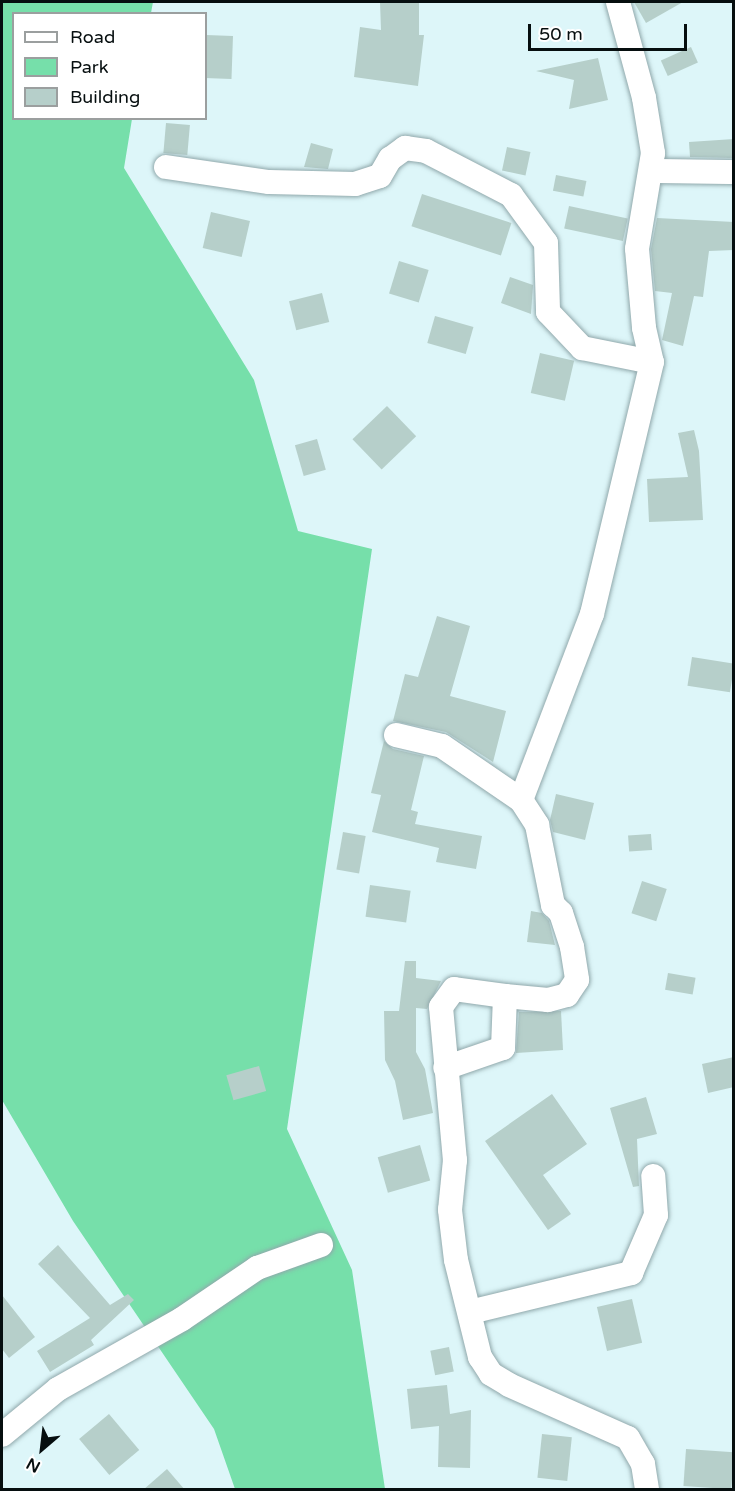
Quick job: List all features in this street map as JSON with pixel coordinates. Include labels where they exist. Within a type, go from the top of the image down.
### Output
[{"type":"street","points":[[521,800],[592,614],[652,362],[644,328],[637,249],[640,216],[653,171],[644,98],[618,2]]},
{"type":"street","points":[[166,167],[269,182],[355,184],[380,176],[390,159],[405,148],[426,151],[511,195],[546,243],[549,312],[582,348],[652,362]]},
{"type":"street","points":[[653,171],[734,172]]},
{"type":"street","points":[[396,735],[442,746],[521,800],[537,825],[553,905],[561,914],[573,947],[577,980],[567,995],[548,1000],[454,989],[446,997],[441,1015],[455,1160],[450,1210],[456,1260],[480,1357],[490,1374],[628,1438],[643,1464],[647,1490]]},
{"type":"street","points":[[445,1068],[502,1048],[505,996]]},
{"type":"street","points":[[470,1312],[631,1273],[656,1215],[652,1176]]},
{"type":"street","points":[[2,1436],[58,1389],[182,1319],[257,1268],[321,1245]]},
{"type":"green space","points":[[2,2],[153,2],[151,12],[12,12],[12,120],[132,120],[124,168],[254,380],[298,531],[372,549],[287,1129],[352,1270],[385,1489],[235,1489],[214,1429],[73,1221],[2,1100]]},
{"type":"building","points":[[380,2],[419,2],[419,35],[424,35],[418,86],[354,77],[360,27],[381,30]]},
{"type":"building","points":[[634,2],[683,2],[646,23]]},
{"type":"building","points":[[207,35],[233,36],[231,79],[207,78]]},
{"type":"building","points":[[691,47],[698,63],[668,76],[661,60]]},
{"type":"building","points":[[598,58],[608,100],[569,109],[574,80],[536,71]]},
{"type":"building","points":[[166,123],[190,125],[187,155],[163,153]]},
{"type":"building","points":[[734,139],[734,158],[690,157],[689,142]]},
{"type":"building","points":[[311,143],[333,149],[328,169],[304,167]]},
{"type":"building","points":[[507,147],[530,152],[525,175],[502,170]]},
{"type":"building","points":[[556,175],[586,181],[583,197],[553,191]]},
{"type":"building","points":[[422,194],[511,223],[501,255],[411,226]]},
{"type":"building","points":[[569,206],[628,218],[623,241],[564,228]]},
{"type":"building","points":[[211,212],[250,221],[242,257],[203,248]]},
{"type":"building","points":[[657,218],[734,222],[734,250],[709,251],[703,297],[694,296],[683,346],[662,340],[672,293],[655,291],[651,249]]},
{"type":"building","points":[[399,261],[429,270],[419,303],[389,294]]},
{"type":"building","points":[[510,277],[533,285],[531,314],[501,303]]},
{"type":"building","points":[[322,293],[329,322],[296,330],[289,301]]},
{"type":"building","points":[[435,316],[473,327],[466,354],[427,343]]},
{"type":"building","points":[[540,353],[574,361],[565,401],[531,393]]},
{"type":"building","points":[[387,406],[416,436],[382,470],[352,439]]},
{"type":"building","points":[[694,430],[699,451],[703,520],[649,522],[647,479],[688,477],[678,433]]},
{"type":"building","points":[[317,439],[326,470],[304,476],[295,445]]},
{"type":"building","points":[[437,616],[470,626],[450,696],[506,711],[493,762],[446,732],[393,721],[405,674],[418,677]]},
{"type":"building","points":[[692,657],[734,664],[730,692],[687,686]]},
{"type":"building","points":[[384,741],[393,749],[424,756],[411,810],[418,812],[415,824],[482,836],[476,869],[436,862],[439,848],[372,832],[381,795],[371,793]]},
{"type":"building","points":[[556,794],[594,803],[585,840],[553,832],[550,820]]},
{"type":"building","points":[[343,832],[366,836],[359,873],[336,869]]},
{"type":"building","points":[[651,834],[652,850],[629,852],[628,836]]},
{"type":"building","points":[[642,881],[667,889],[656,921],[631,913]]},
{"type":"building","points":[[370,885],[411,891],[406,922],[366,917]]},
{"type":"building","points":[[531,911],[542,913],[549,921],[555,945],[527,942]]},
{"type":"building","points":[[405,961],[416,961],[416,978],[441,981],[427,1009],[416,1008],[416,1052],[425,1069],[433,1113],[403,1120],[395,1081],[385,1060],[384,1011],[399,1011]]},
{"type":"building","points":[[668,973],[696,978],[693,995],[665,990]]},
{"type":"building","points":[[561,1011],[563,1050],[516,1053],[519,1012]]},
{"type":"building","points":[[734,1057],[734,1087],[708,1093],[702,1064]]},
{"type":"building","points":[[259,1066],[266,1091],[233,1100],[226,1075]]},
{"type":"building","points":[[552,1094],[587,1144],[543,1175],[571,1214],[548,1230],[485,1141]]},
{"type":"building","points":[[646,1097],[657,1134],[637,1139],[639,1186],[633,1187],[610,1108]]},
{"type":"building","points":[[420,1145],[430,1181],[388,1193],[378,1157]]},
{"type":"building","points":[[58,1245],[110,1305],[128,1294],[134,1300],[91,1340],[94,1345],[50,1372],[37,1351],[90,1318],[38,1264]]},
{"type":"building","points":[[2,1295],[35,1337],[9,1358],[2,1349]]},
{"type":"building","points":[[632,1299],[642,1343],[607,1351],[597,1307]]},
{"type":"building","points":[[449,1347],[454,1372],[435,1375],[430,1351]]},
{"type":"building","points":[[447,1385],[450,1414],[471,1410],[470,1468],[438,1467],[439,1426],[411,1429],[407,1389]]},
{"type":"building","points":[[109,1414],[139,1450],[109,1475],[79,1439]]},
{"type":"building","points":[[542,1434],[572,1437],[567,1481],[537,1478]]},
{"type":"building","points":[[686,1449],[734,1452],[731,1489],[683,1486]]},
{"type":"building","points":[[167,1469],[185,1490],[143,1490]]}]
